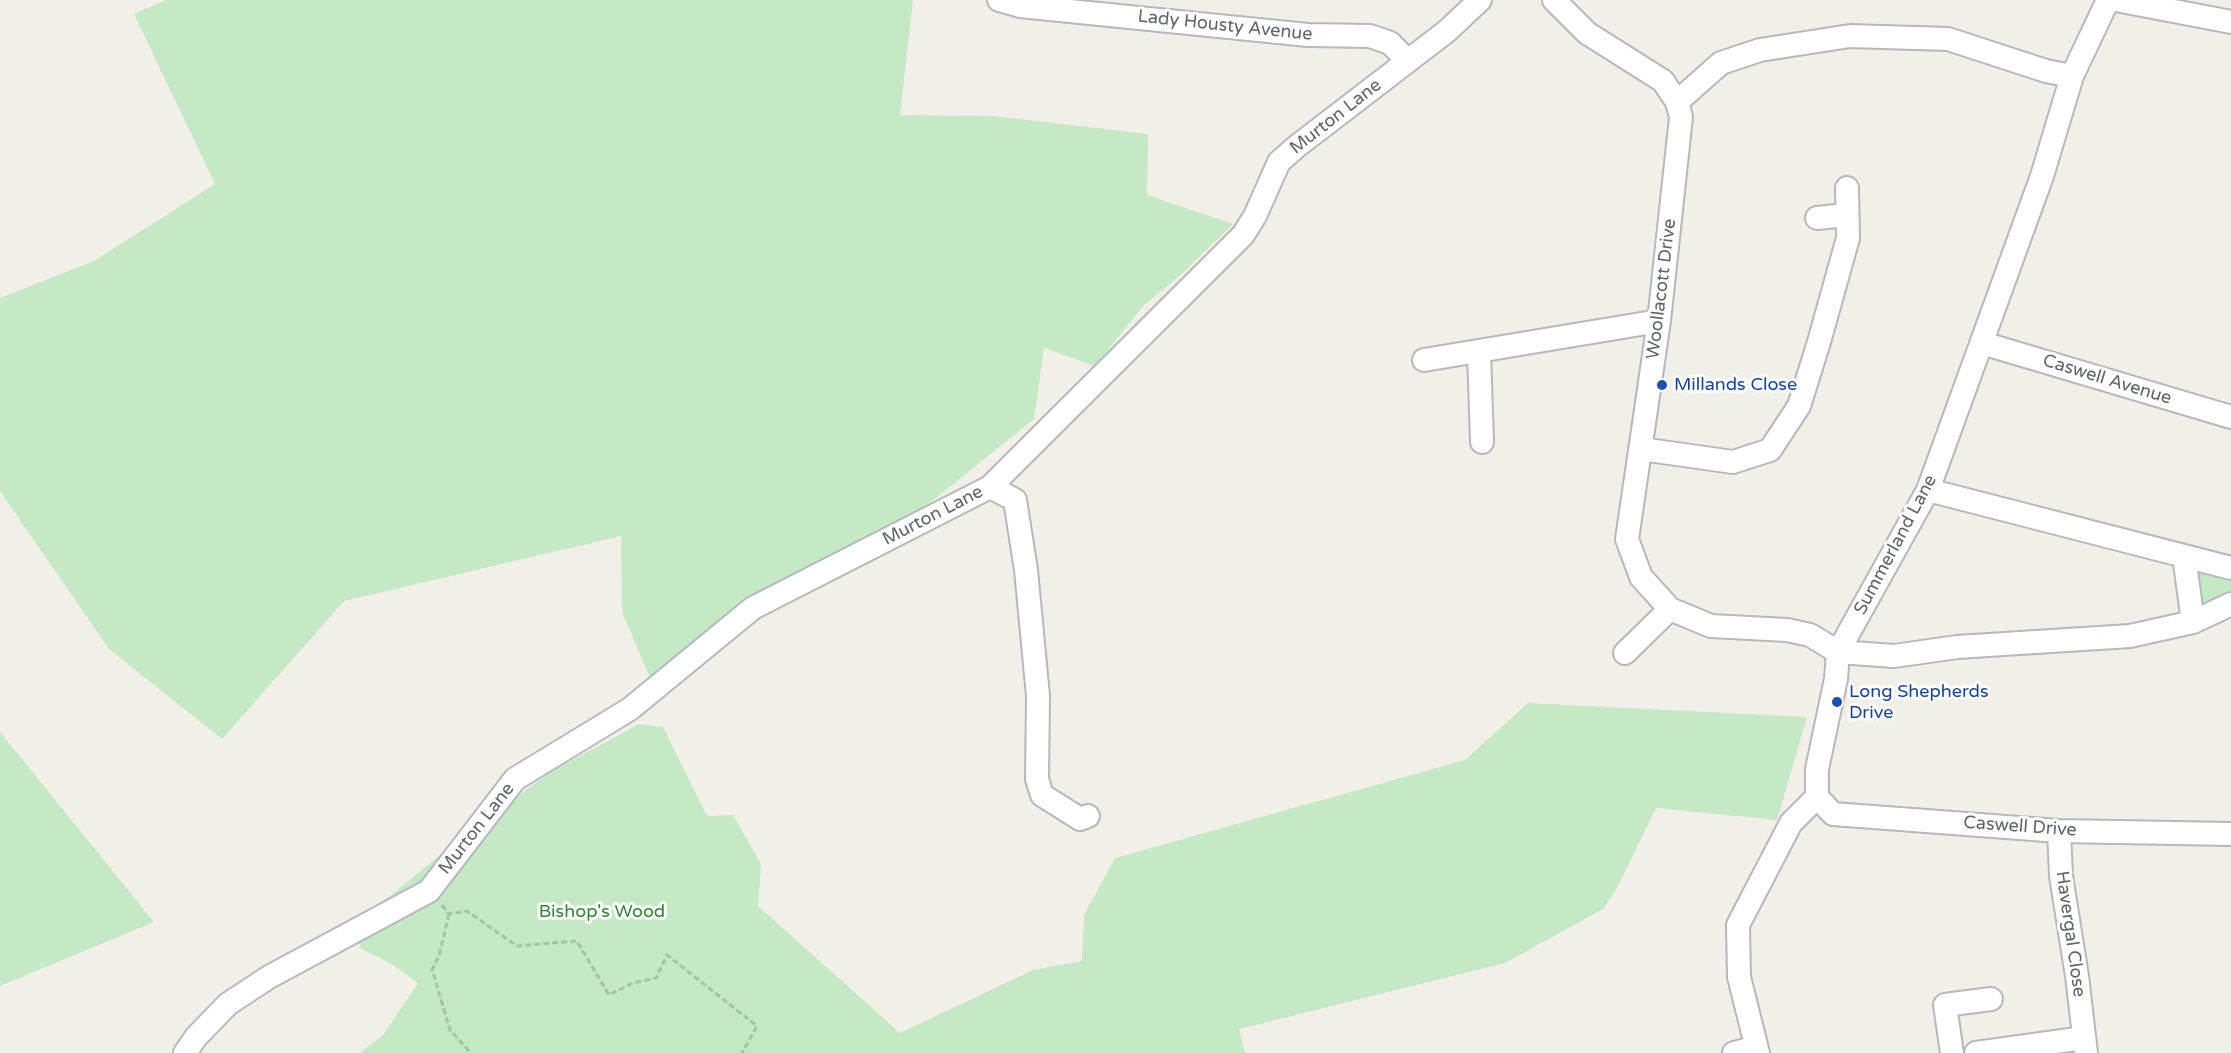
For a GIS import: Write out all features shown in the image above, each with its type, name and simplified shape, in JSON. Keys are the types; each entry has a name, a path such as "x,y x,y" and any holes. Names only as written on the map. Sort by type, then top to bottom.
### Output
{"street":[{"name":"Lady Housty Avenue","path":"999,0 1020,6 1308,35 1370,36 1390,43 1408,61"},
{"name":"Murton Lane","path":"185,1053 196,1037 228,1004 270,977 429,891 515,779 630,709 753,608 990,487 1243,235 1255,216 1279,162 1447,31 1480,0"},
{"path":"1554,0 1587,33 1663,81 1677,102 1721,63 1760,50 1850,36 1948,39 2046,71 2072,76"},
{"name":"Summerland Lane","path":"1817,797 1817,769 1836,680 1838,652 1928,490 2042,176 2072,76 2108,0"},
{"path":"2116,0 2231,22"},
{"name":"Woollacott Drive","path":"1677,102 1681,117 1659,321 1627,539 1641,577 1670,609 1711,626 1787,630 1810,635 1838,652"},
{"path":"1641,449 1733,462 1770,450 1799,406 1819,342 1848,238 1847,188"},
{"path":"1817,218 1846,215"},
{"path":"1424,360 1659,321"},
{"name":"Caswell Avenue","path":"1982,343 2231,417"},
{"path":"1479,352 1482,442"},
{"path":"990,487 1015,500 1026,570 1038,696 1037,779 1042,795 1080,819 1088,816"},
{"path":"1928,490 2231,568"},
{"path":"2184,556 2193,622"},
{"path":"1838,652 1894,656 1957,647 2130,636 2193,622 2231,604"},
{"path":"1625,653 1670,609"},
{"path":"1734,1053 1757,1050 1739,977 1738,926 1791,823 1817,797"},
{"name":"Caswell Drive","path":"1817,797 1833,814 2059,831 2231,834"},
{"name":"Havergal Close","path":"1976,1053 2085,1045 2061,876 2059,831"},
{"path":"1952,1053 1935,1007 1991,999"}],"path":[{"path":"429,891 449,914"},
{"path":"449,914 467,911 517,946 577,941 609,995 633,982 656,978 668,955 757,1026 742,1053"},
{"path":"449,914 439,956 432,969 450,1030 471,1053"}],"green space":[{"path":"166,0 913,0 900,115 993,116 1148,134 1147,195 1233,224 1184,272 1143,306 1095,366 1044,348 1034,419 932,501 651,680 622,612 621,536 344,601 222,739 109,649 0,491 0,298 94,261 215,184 134,14"},
{"path":"2195,570 2231,577 2231,597 2199,610"},
{"name":"Bishop's Wood","path":"1528,703 1807,717 1777,820 1656,808 1618,886 1603,909 1505,963 1239,1029 1245,1053 360,1053 383,1035 418,983 390,963 361,949 354,926 459,839 552,771 639,724 663,727 707,816 733,815 761,864 758,906 900,1033 1033,970 1082,961 1084,915 1115,858 1465,760"},
{"path":"0,732 154,922 0,986"}],"place":[{"name":"Millands Close","path":"1662,385"},
{"name":"Long Shepherds Drive","path":"1837,702"}]}
